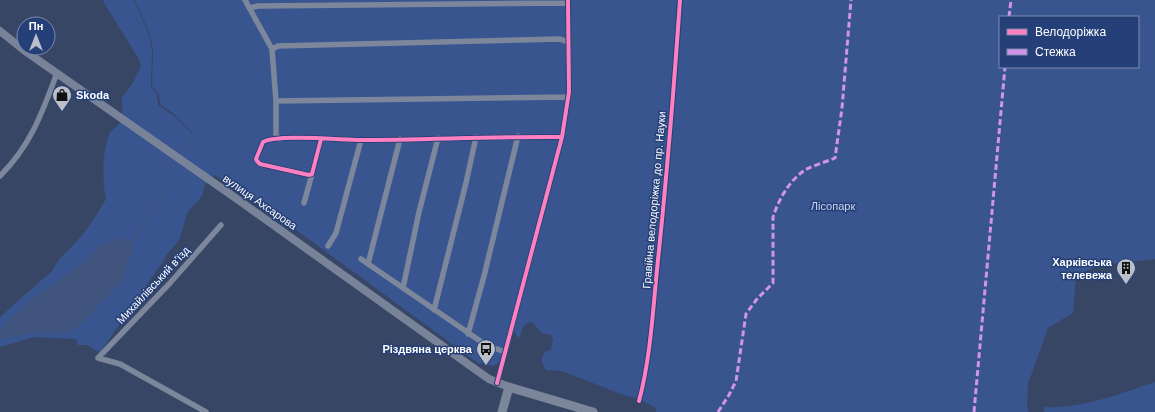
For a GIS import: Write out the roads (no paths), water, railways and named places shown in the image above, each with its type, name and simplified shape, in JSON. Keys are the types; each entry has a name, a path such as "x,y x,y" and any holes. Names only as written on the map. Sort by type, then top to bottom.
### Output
{"main road":[{"name":"вулиця Ахсарова","path":"0,31 26,51 237,199 489,379 509,387"},
{"path":"502,412 509,387 593,412"}],"street":[{"path":"245,0 272,49 276,101 276,134 278,138"},
{"path":"249,8 258,6 568,2 568,97 562,137 497,383"},
{"path":"272,49 278,46 560,39 568,42"},
{"path":"0,176 14,162 28,143 44,110 57,73"},
{"path":"276,101 568,97"},
{"path":"312,174 306,176 258,163 256,159 263,142 278,138 361,140 518,136 562,137"},
{"path":"468,334 484,276 518,136"},
{"path":"434,310 476,137"},
{"path":"403,288 419,212 438,138"},
{"path":"304,203 321,139"},
{"path":"368,264 400,139"},
{"path":"328,246 336,233 361,140"},
{"name":"Михайлівський в'їзд","path":"206,412 120,364 98,358 170,283 221,225"},
{"path":"361,259 468,334 486,345 505,352"}],"waterway":[{"path":"184,145 189,143 191,139"},
{"path":"175,152 180,146"},
{"path":"130,245 155,202 167,192 166,169 171,156"}],"place":[{"name":"Skoda","path":"62,112"},
{"name":"Харківська телевежа","path":"1126,285"},
{"name":"Різдвяна церква","path":"486,366"}],"park label":[{"name":"Лісопарк","path":"833,206"}]}
